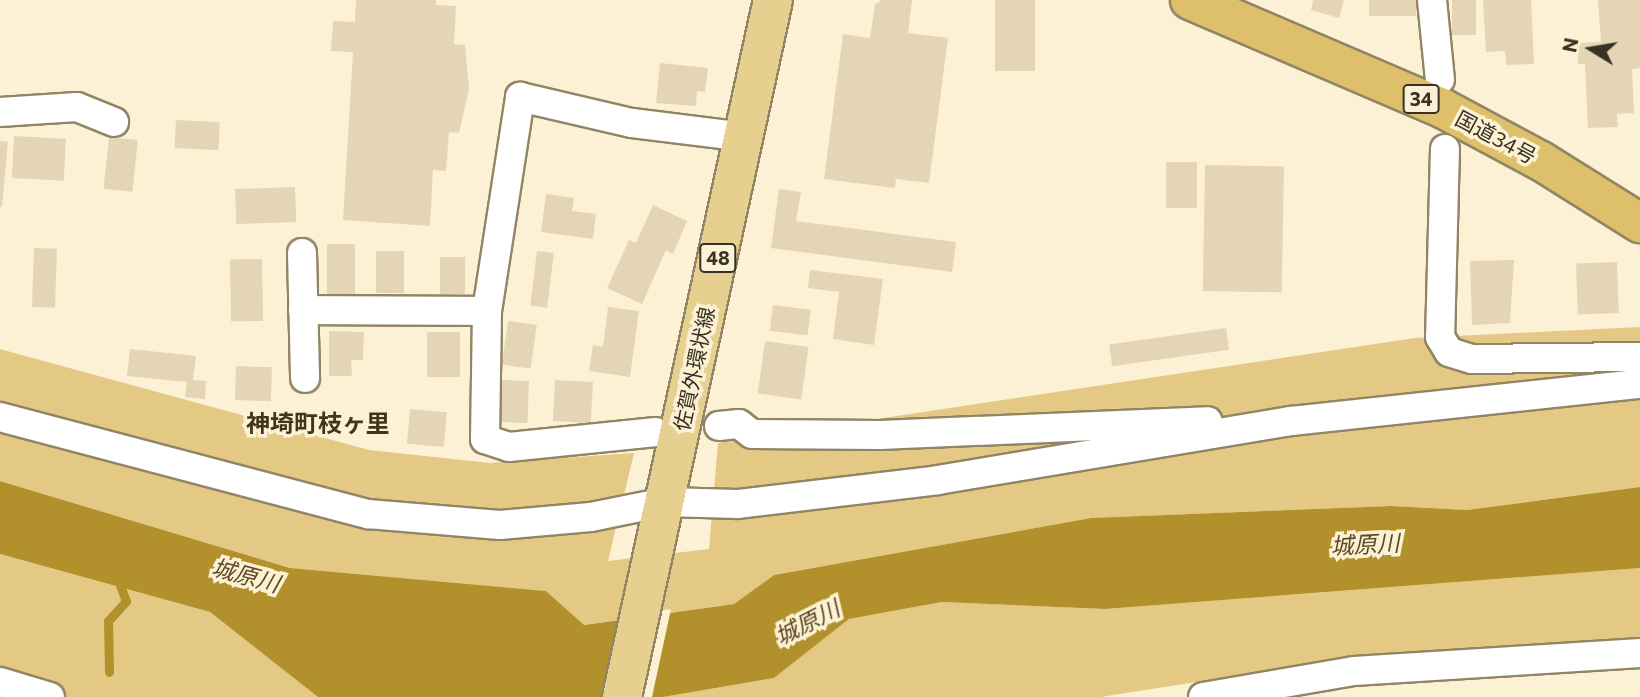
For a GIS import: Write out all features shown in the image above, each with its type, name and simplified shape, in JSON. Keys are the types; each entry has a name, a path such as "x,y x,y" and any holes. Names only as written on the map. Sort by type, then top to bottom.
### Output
{"highway":[{"name":"国道34号","path":"1190,0 1442,108 1541,161 1640,223"}],"main road":[{"name":"佐賀外環状線","path":"622,697 773,0"}],"street":[{"path":"1432,0 1440,80"},
{"path":"656,432 509,447 485,439 487,311 520,97 632,123 744,137"},
{"path":"0,112 77,107 114,122"},
{"path":"1444,149 1440,337 1449,352 1472,359 1640,357"},
{"path":"302,253 305,378"},
{"path":"303,310 487,311"},
{"path":"0,417 368,514 500,526 738,504 938,480 1292,422 1640,384"},
{"path":"719,426 739,424 752,433 880,435 1197,421 1292,422"},
{"path":"1203,697 1294,689 1354,671 1640,653"},
{"path":"0,682 50,697"}],"shaded area":[{"path":"1640,327 1640,487 1467,510 1391,506 1091,518 774,575 734,604 583,625 546,591 290,568 0,481 0,349 369,450 490,463 634,453 608,561 709,549 718,443 1415,338"},
{"path":"0,554 210,612 318,697 0,697"},
{"path":"1640,568 1640,637 1361,656 1101,697 663,697 774,678 849,619 942,602 1105,609"}],"water":[{"name":"城原川","path":"0,481 290,568 546,591 584,625 734,604 774,575 1091,518 1391,506 1467,510 1640,487 1640,568 1105,609 942,602 849,619 774,678 663,697 318,697 210,612 0,554"}],"pier":[{"path":"671,609 652,697 604,697 621,616"}],"building":[{"path":"356,0 436,0 436,5 456,6 454,44 465,45 469,89 459,133 449,132 446,171 433,170 430,226 343,220 353,52 331,51 333,21 355,22"},
{"path":"882,0 912,0 908,33 948,38 929,183 896,179 895,188 824,179 843,34 870,38 875,4"},
{"path":"995,0 1035,0 1035,71 995,71"},
{"path":"1313,0 1344,0 1339,18 1311,10"},
{"path":"1369,0 1416,0 1416,16 1369,16"},
{"path":"1452,0 1476,0 1476,35 1452,35"},
{"path":"1483,0 1531,0 1534,64 1506,65 1505,51 1486,52"},
{"path":"1598,0 1640,0 1640,68 1632,69 1634,113 1617,114 1618,127 1588,128 1585,64 1578,64 1577,43 1601,42"},
{"path":"660,63 708,68 705,92 697,91 696,106 656,103"},
{"path":"176,120 220,122 218,150 175,148"},
{"path":"14,136 66,139 64,181 12,178"},
{"path":"109,137 138,140 132,192 104,189"},
{"path":"0,141 8,142 2,207 0,207"},
{"path":"1166,162 1197,162 1197,208 1166,208"},
{"path":"1205,165 1284,166 1282,292 1203,291"},
{"path":"295,187 296,222 236,224 235,189"},
{"path":"779,189 801,192 796,221 956,242 952,272 771,248"},
{"path":"546,194 574,198 572,211 596,214 593,239 541,232"},
{"path":"653,205 687,221 673,254 666,250 642,304 607,288 629,240 636,243"},
{"path":"327,244 355,244 355,294 327,294"},
{"path":"34,248 57,249 55,308 32,307"},
{"path":"376,251 404,251 404,293 376,293"},
{"path":"537,251 554,253 547,308 530,306"},
{"path":"440,257 465,257 465,294 440,294"},
{"path":"262,259 263,321 231,322 230,260"},
{"path":"1514,260 1510,323 1472,325 1470,261"},
{"path":"1617,262 1619,313 1578,314 1576,263"},
{"path":"810,270 883,279 874,345 833,339 839,292 808,288"},
{"path":"773,305 811,310 808,335 770,331"},
{"path":"608,307 639,311 630,377 589,371 593,345 603,347"},
{"path":"508,321 537,325 531,369 502,365"},
{"path":"1226,328 1229,350 1112,366 1109,344"},
{"path":"329,331 364,332 363,360 351,360 352,376 329,376"},
{"path":"427,332 460,332 460,377 427,377"},
{"path":"765,341 809,347 801,400 758,393"},
{"path":"130,349 196,356 193,380 206,381 205,399 185,397 187,382 127,376"},
{"path":"236,366 272,367 271,401 235,400"},
{"path":"501,380 529,381 528,423 500,422"},
{"path":"555,380 593,382 591,423 553,421"},
{"path":"410,409 447,412 444,447 407,444"}],"waterway":[{"path":"109,672 108,621 126,601 117,577"}],"district":[{"name":"神埼町枝ヶ里","path":"318,423"}]}
